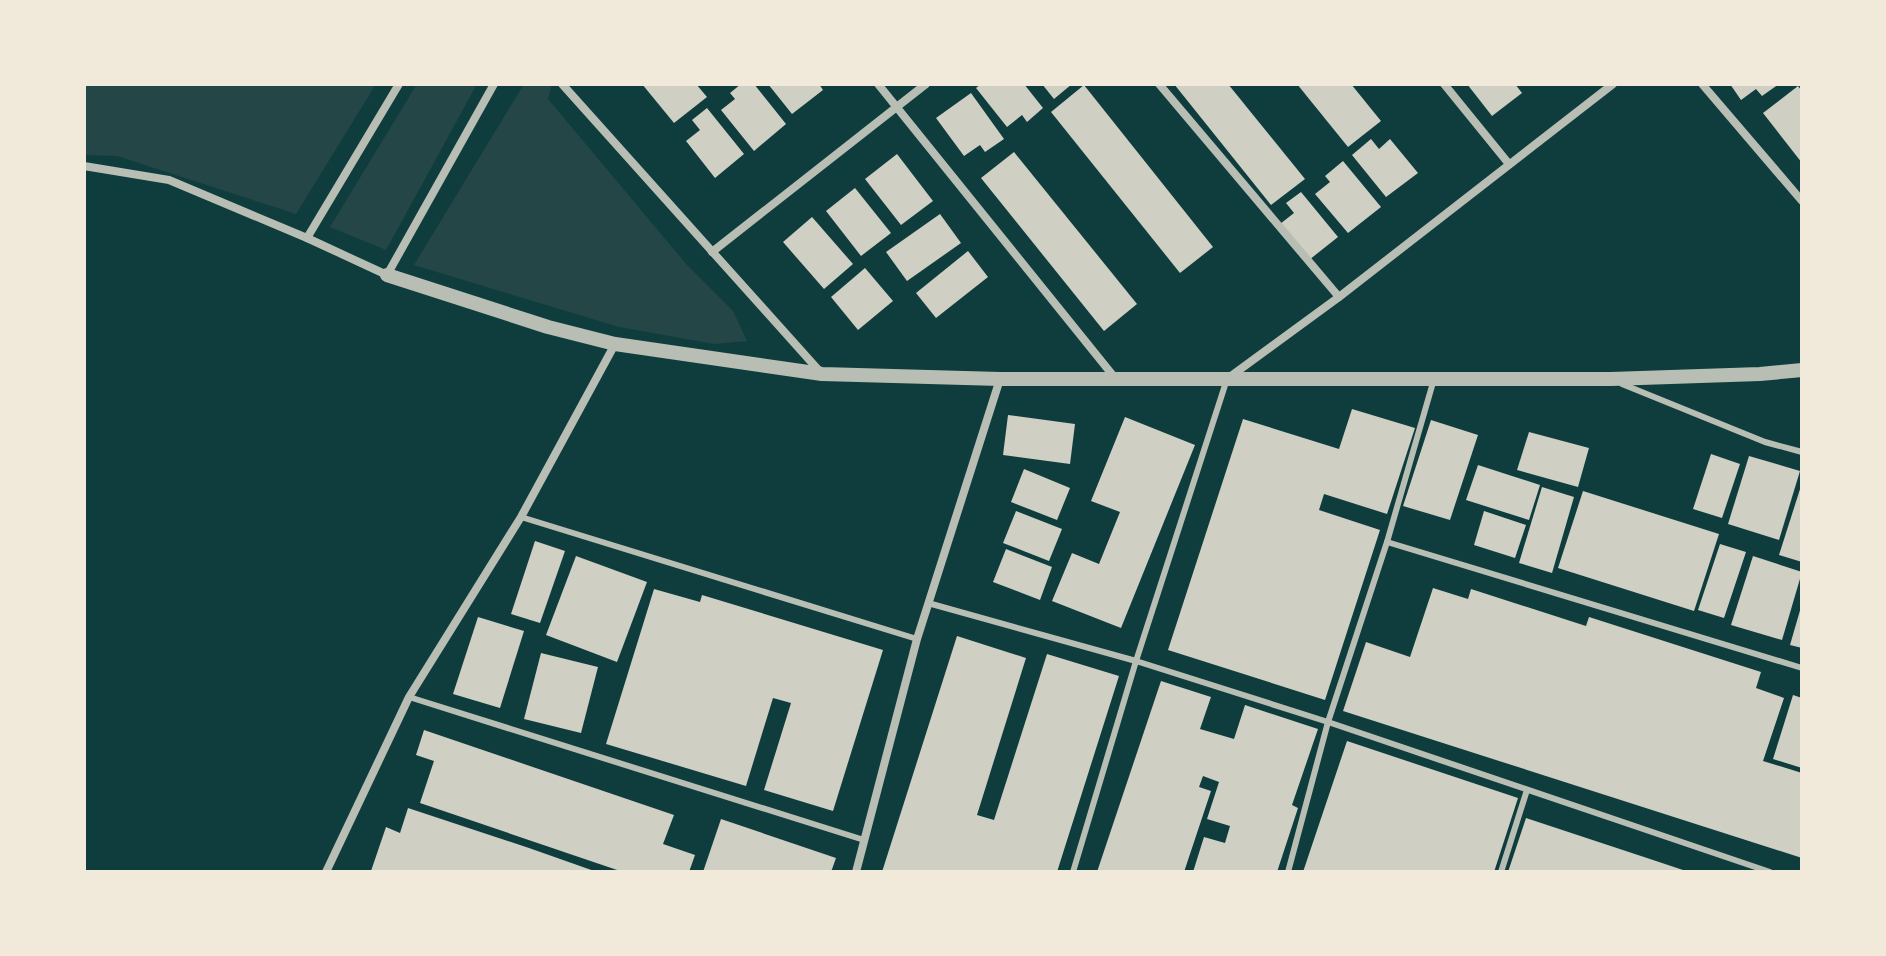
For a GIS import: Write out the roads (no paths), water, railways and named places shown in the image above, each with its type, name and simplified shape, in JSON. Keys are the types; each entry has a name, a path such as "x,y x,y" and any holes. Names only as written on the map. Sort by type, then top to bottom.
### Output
{"street":[{"path":"307,238 399,84"},
{"path":"387,275 494,84"},
{"path":"562,84 822,374"},
{"path":"878,84 1115,378"},
{"path":"712,252 926,84"},
{"path":"1159,84 1339,297"},
{"path":"1444,84 1509,164"},
{"path":"1227,379 1339,297 1613,84"},
{"path":"1702,84 1802,201"},
{"path":"84,166 169,180 387,275 548,327 615,344 822,374 1000,379 1611,379 1802,370"},
{"path":"326,872 409,697 521,517 615,344"},
{"path":"856,872 917,639 1000,379"}],"lane":[{"path":"1073,872 1136,661 1227,379"},
{"path":"1288,872 1328,722 1387,542 1434,379"},
{"path":"1611,379 1765,442 1802,452"},
{"path":"521,517 917,639"},
{"path":"1387,542 1802,668"},
{"path":"928,603 1136,661 1328,722 1770,872"},
{"path":"409,697 864,840"},
{"path":"1501,872 1527,790"}]}
